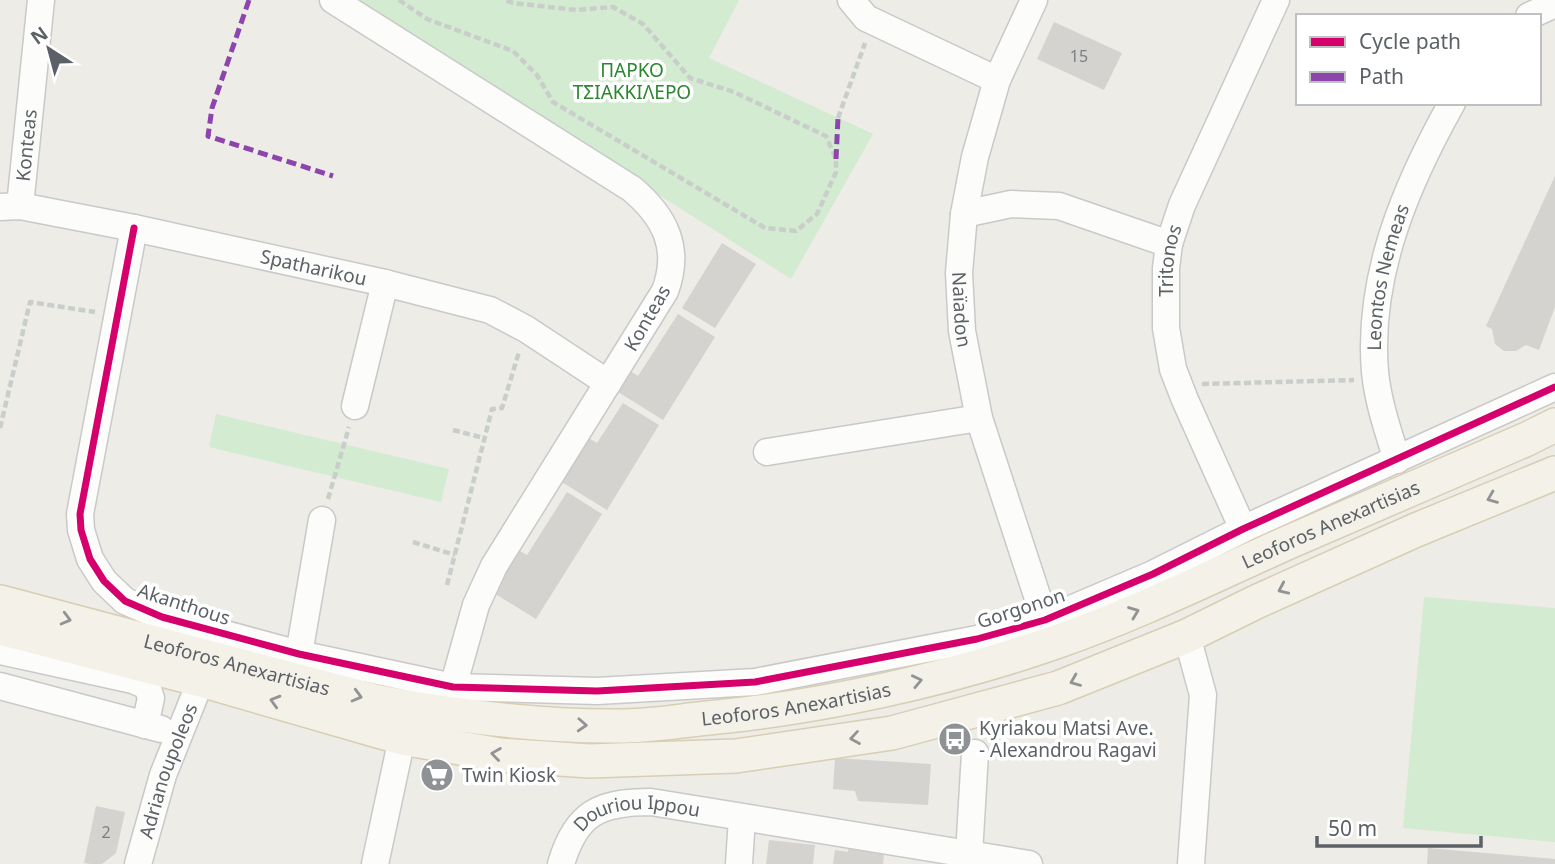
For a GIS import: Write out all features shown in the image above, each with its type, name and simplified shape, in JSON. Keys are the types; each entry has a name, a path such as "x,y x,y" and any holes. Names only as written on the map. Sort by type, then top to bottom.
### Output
{"main road":[{"name":"Leoforos Anexartisias","path":"0,602 378,702 441,713 504,721 614,727 746,714 803,706 956,673 1054,642 1153,605 1555,425"},
{"name":"Leoforos Anexartisias","path":"0,628 201,680 402,738 500,755 589,761 736,756 892,733 1058,688 1187,636 1256,601 1416,530 1555,473"}],"street":[{"name":"Konteas","path":"10,206 41,0"},
{"name":"Konteas","path":"333,0 632,189 656,212 669,242 672,258 671,276 665,291 484,585 468,629 453,687"},
{"path":"851,0 859,12 872,21 997,80"},
{"name":"Naïadon","path":"1034,0 997,80 975,158 964,214 959,273 962,331 979,418 1045,620"},
{"name":"Tritonos","path":"1243,529 1179,384 1168,350 1165,288 1169,244 1182,205 1276,0"},
{"path":"1534,14 1555,4"},
{"name":"Leontos Nemeas","path":"1397,460 1381,408 1376,380 1374,339 1377,304 1389,244 1427,150 1451,105"},
{"path":"964,214 1011,204 1059,206 1169,244"},
{"name":"Spatharikou","path":"10,206 134,228 386,283 490,310 608,383"},
{"name":"Akanthous","path":"134,228 80,514 81,530 90,559 114,591 125,601 148,612 299,654 453,687"},
{"path":"355,406 386,283"},
{"name":"Gorgonon","path":"453,687 597,691 755,682 976,639 1045,620 1153,574 1243,529 1555,387"},
{"path":"768,452 979,418"},
{"path":"299,654 322,520"},
{"path":"1187,636 1203,695 1191,864"},
{"path":"0,651 133,680 147,686 151,698 145,725"},
{"name":"Adrianoupoleos","path":"138,864 163,775 201,680"},
{"path":"0,687 178,733"},
{"path":"375,864 402,738"},
{"path":"969,854 975,753"},
{"name":"Douriou Ippou","path":"561,864 568,841 580,823 601,807 625,802 651,802 1029,864"},
{"path":"739,864 741,818"}],"path":[{"path":"399,0 426,19 513,51 537,75 554,102 765,228 796,231 817,214 836,172 836,159 826,136 734,92 690,78 643,24 613,7 576,10 505,0"},
{"path":"838,118 872,21"},
{"path":"0,428 30,302 117,315"},
{"path":"447,585 492,409 502,408 526,330"},
{"path":"1179,384 1376,380"},
{"path":"322,520 355,406"},
{"path":"453,430 484,438"},
{"path":"413,542 455,555"}],"green space":[{"name":"ΠΑΡΚΟ ΤΣΙΑΚΚΙΛΕΡΟ","path":"354,0 739,0 709,58 873,134 791,279"},
{"path":"216,414 449,469 441,502 209,447"},
{"path":"1424,597 1555,608 1555,842 1403,828"}],"building":[{"path":"1054,22 1122,53 1104,90 1037,59"},
{"path":"1555,176 1555,307 1539,350 1526,345 1516,351 1504,351 1495,344 1492,329 1486,326"},
{"path":"722,243 756,264 715,328 682,308"},
{"path":"678,314 715,337 663,420 610,387 623,366 638,376"},
{"path":"623,403 659,425 607,510 552,476 579,432 597,443"},
{"path":"567,492 602,514 536,619 487,589 513,547 527,555"},
{"path":"835,758 931,764 928,805 858,801 855,791 833,789"},
{"path":"96,806 125,812 116,853 102,864 84,863"},
{"path":"769,840 815,845 813,864 766,864"},
{"path":"849,841 872,844 871,853 884,854 883,864 833,864 835,850 848,852"},
{"path":"1428,848 1555,859 1555,864 1427,864"}],"marked path":[{"path":"249,0 212,108 208,136 333,176"},
{"path":"836,159 838,118"}],"cycle path":[{"path":"134,228 80,514 81,530 90,559 104,581 125,601 162,617 299,654 453,687 597,691 755,682 977,639 1045,620 1153,574 1243,529 1555,387"}],"place":[{"name":"Kyriakou Matsi Ave. - Alexandrou Ragavi","path":"955,739"},
{"name":"Twin Kiosk","path":"437,775"}]}
